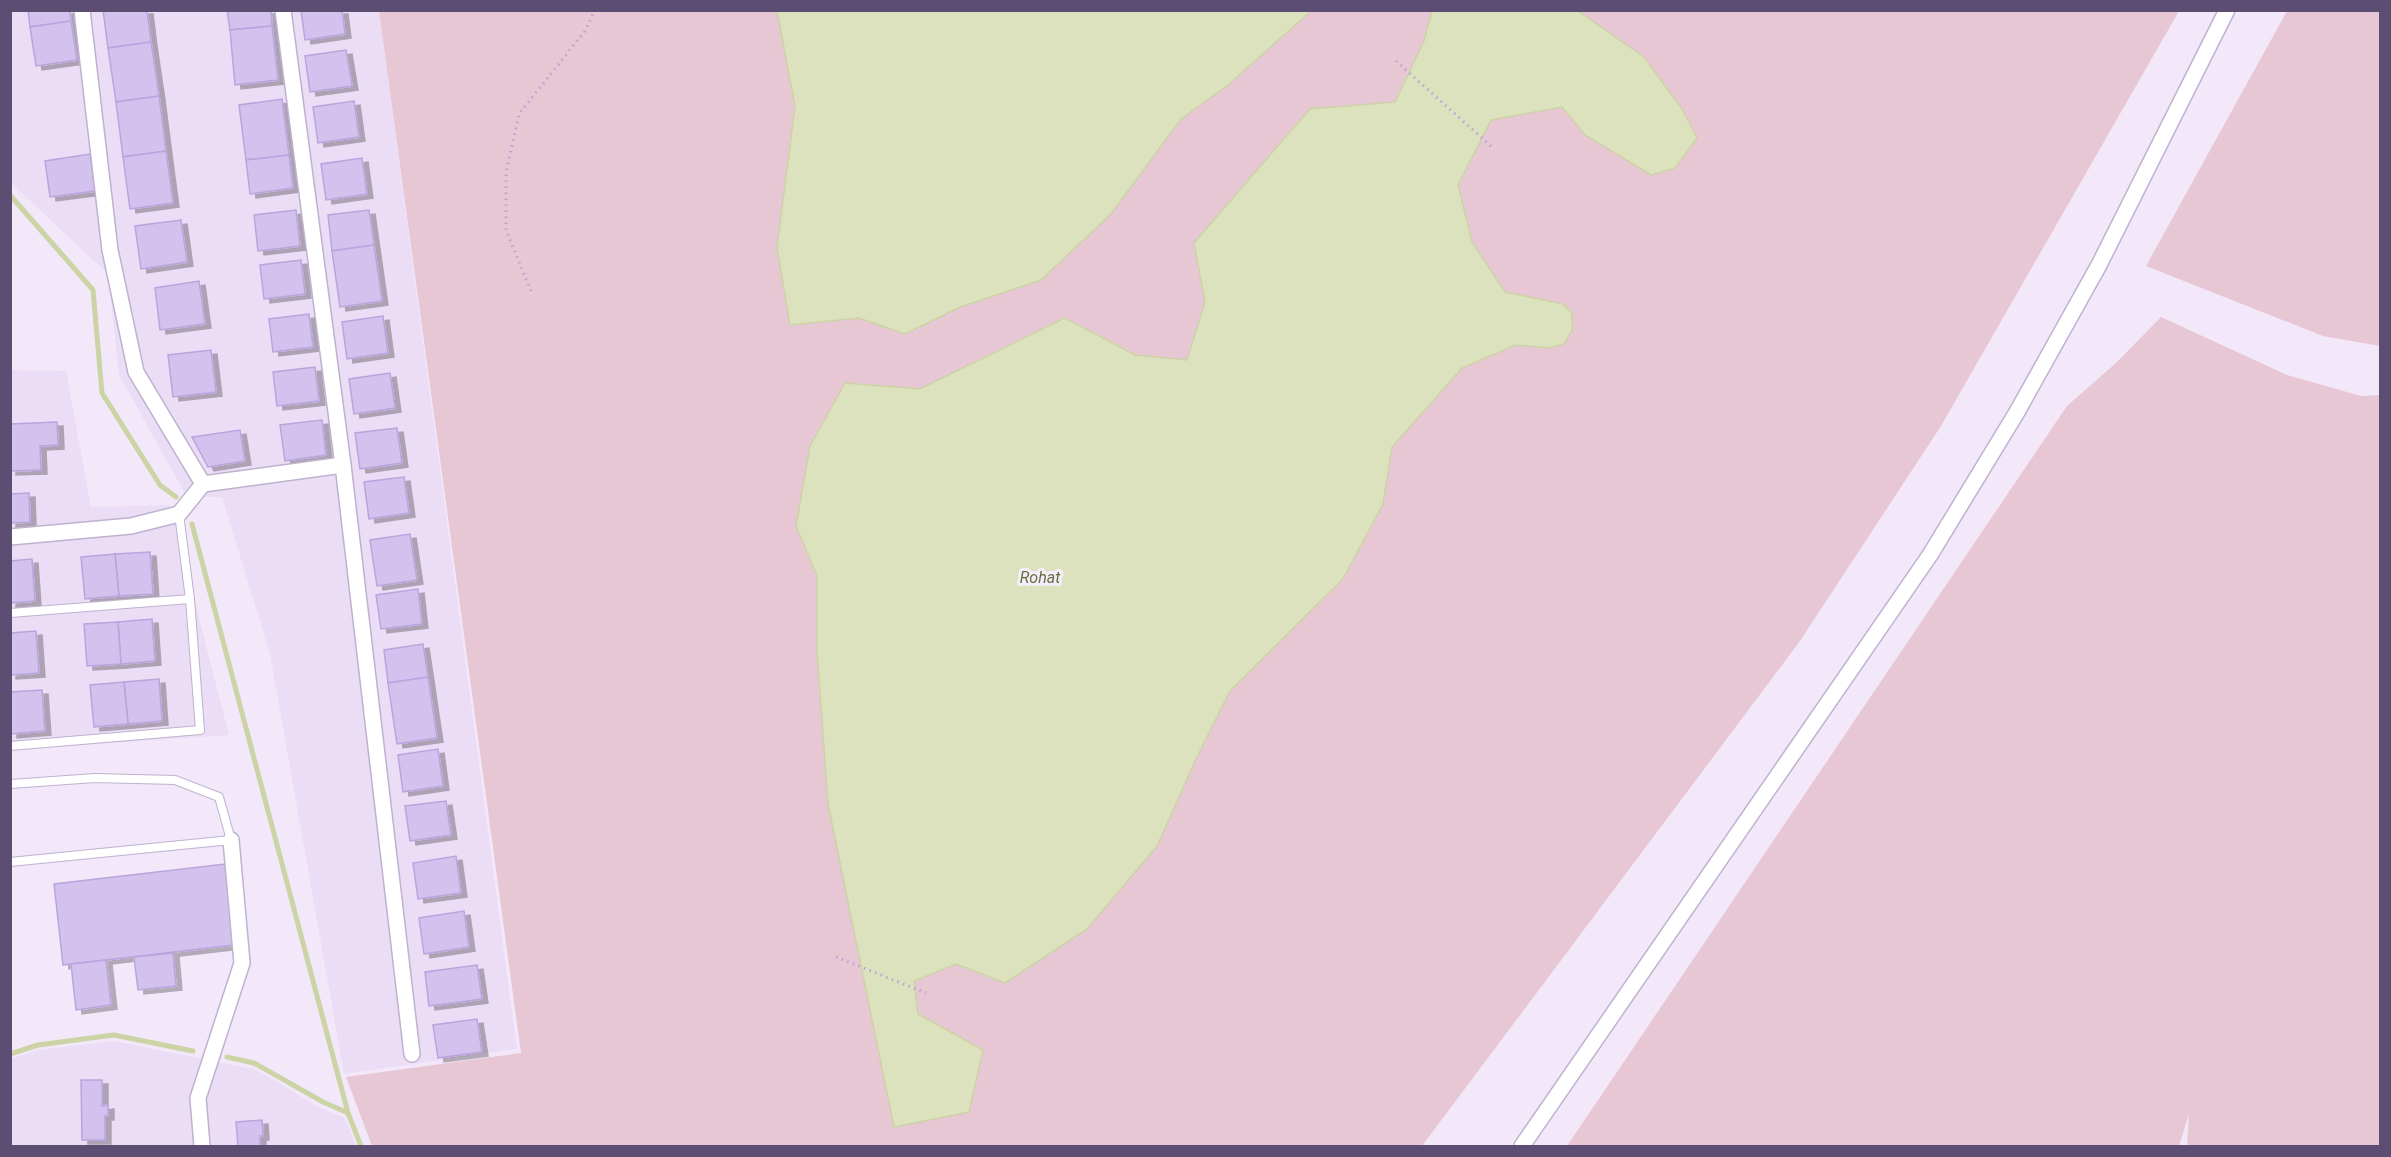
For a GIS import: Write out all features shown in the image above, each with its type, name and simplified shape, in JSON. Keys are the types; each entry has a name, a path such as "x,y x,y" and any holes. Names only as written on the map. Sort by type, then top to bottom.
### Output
{"street":[{"path":"82,10 110,250 136,372 203,484"},
{"path":"283,10 344,465 411,1054"},
{"path":"1522,1146 1930,555 2017,412 2099,265 2227,10"},
{"path":"10,537 130,526 179,514 203,484 344,465"},
{"path":"202,1146 198,1098 242,963 231,840"}],"lane":[{"path":"10,746 200,730 190,599 179,514"},
{"path":"10,613 190,599"},
{"path":"10,784 95,778 175,780 219,797 231,840 10,862"}],"path":[{"path":"531,291 506,231 506,173 519,114 585,31 595,10"},
{"path":"1396,61 1492,147"},
{"path":"836,957 926,993"}],"shaded area":[{"path":"10,11 379,11 517,1049 344,1074 270,654 222,497 187,497 119,375 108,274 13,185 10,172"},
{"path":"379,11 2179,11 1941,426 1800,641 1422,1146 372,1146 346,1077 521,1053"},
{"path":"2287,11 2380,11 2380,346 2323,336 2146,266"},
{"path":"2161,317 2287,375 2361,396 2380,395 2380,1146 2187,1146 2189,1114 2179,1146 1567,1146 2067,406 2117,362"},
{"path":"11,370 66,371 91,507 170,505 229,735 11,750"},
{"path":"114,1041 257,1070 317,1106 345,1118 356,1146 11,1146 10,1059 38,1050"}],"water":[{"path":"777,10 1311,11 1228,85 1181,119 1111,214 1041,280 960,307 905,334 859,318 790,325 777,248 795,106"},
{"name":"Rohat","path":"1432,11 1578,11 1644,57 1682,109 1697,138 1675,168 1651,175 1585,135 1562,107 1491,120 1458,185 1472,242 1505,292 1563,304 1572,313 1572,330 1564,344 1549,348 1515,345 1462,368 1392,447 1383,504 1343,579 1230,691 1157,846 1087,929 1005,983 956,964 914,981 918,1014 983,1050 969,1112 894,1127 828,804 817,650 817,576 796,526 810,446 845,383 920,389 1065,318 1135,355 1187,360 1205,302 1194,243 1310,109 1395,102 1424,41"}],"building":[{"path":"28,10 70,10 71,21 30,27"},
{"path":"103,10 147,10 151,42 108,48"},
{"path":"227,10 271,10 272,26 230,30"},
{"path":"301,10 342,10 345,34 305,40"},
{"path":"71,21 77,60 36,66 30,27"},
{"path":"272,26 278,80 235,85 230,30"},
{"path":"151,42 159,96 116,102 108,48"},
{"path":"346,50 352,86 310,92 305,56"},
{"path":"159,96 166,151 123,157 116,102"},
{"path":"282,99 289,155 246,160 239,105"},
{"path":"354,101 359,137 318,143 313,107"},
{"path":"166,151 173,203 130,209 123,157"},
{"path":"90,154 95,191 50,197 45,161"},
{"path":"289,155 293,188 250,194 246,160"},
{"path":"362,158 367,194 326,200 321,164"},
{"path":"296,210 300,246 258,251 254,215"},
{"path":"369,210 374,245 332,251 328,215"},
{"path":"181,220 187,262 141,269 135,226"},
{"path":"374,245 382,301 340,307 332,251"},
{"path":"301,260 305,294 264,299 260,265"},
{"path":"199,281 205,324 160,330 155,288"},
{"path":"309,314 313,347 273,352 269,319"},
{"path":"383,316 388,353 347,359 342,322"},
{"path":"211,350 216,392 173,397 168,355"},
{"path":"315,367 319,401 277,406 273,372"},
{"path":"390,373 395,408 354,414 349,379"},
{"path":"322,420 326,455 285,461 280,425"},
{"path":"57,422 58,445 40,446 41,470 10,471 10,424"},
{"path":"397,428 402,463 360,469 355,433"},
{"path":"240,430 245,461 208,467 192,437"},
{"path":"404,477 409,513 369,519 364,482"},
{"path":"29,493 30,522 10,523 10,494"},
{"path":"410,534 417,580 377,586 370,540"},
{"path":"150,552 153,594 119,596 115,554"},
{"path":"115,554 119,596 85,599 81,557"},
{"path":"32,559 35,601 10,603 10,561"},
{"path":"418,589 422,624 381,629 376,595"},
{"path":"152,619 155,661 121,664 118,622"},
{"path":"118,622 121,664 87,666 84,624"},
{"path":"36,631 39,673 10,675 10,633"},
{"path":"423,644 428,677 388,683 384,650"},
{"path":"428,677 437,738 397,744 388,683"},
{"path":"159,679 162,721 128,724 124,682"},
{"path":"124,682 128,724 94,727 90,685"},
{"path":"42,690 45,731 11,734 10,692"},
{"path":"438,749 443,786 403,792 398,755"},
{"path":"446,801 451,835 410,841 405,806"},
{"path":"456,856 461,893 418,899 413,863"},
{"path":"225,864 234,945 63,965 54,884"},
{"path":"464,911 469,947 424,954 419,918"},
{"path":"173,953 176,986 138,990 134,957"},
{"path":"106,960 111,1005 76,1010 71,964"},
{"path":"477,965 482,999 429,1006 425,972"},
{"path":"477,1019 482,1052 438,1058 433,1025"},
{"path":"81,1080 102,1080 102,1106 108,1105 108,1116 105,1116 105,1140 82,1140"},
{"path":"262,1120 263,1136 260,1136 260,1146 238,1146 236,1122"}],"waterway":[{"path":"10,195 93,290 102,393 160,485 176,497"},
{"path":"192,524 348,1113 361,1146"},
{"path":"10,1054 38,1045 114,1035 193,1051"},
{"path":"227,1057 254,1063 323,1102 348,1113"}]}
